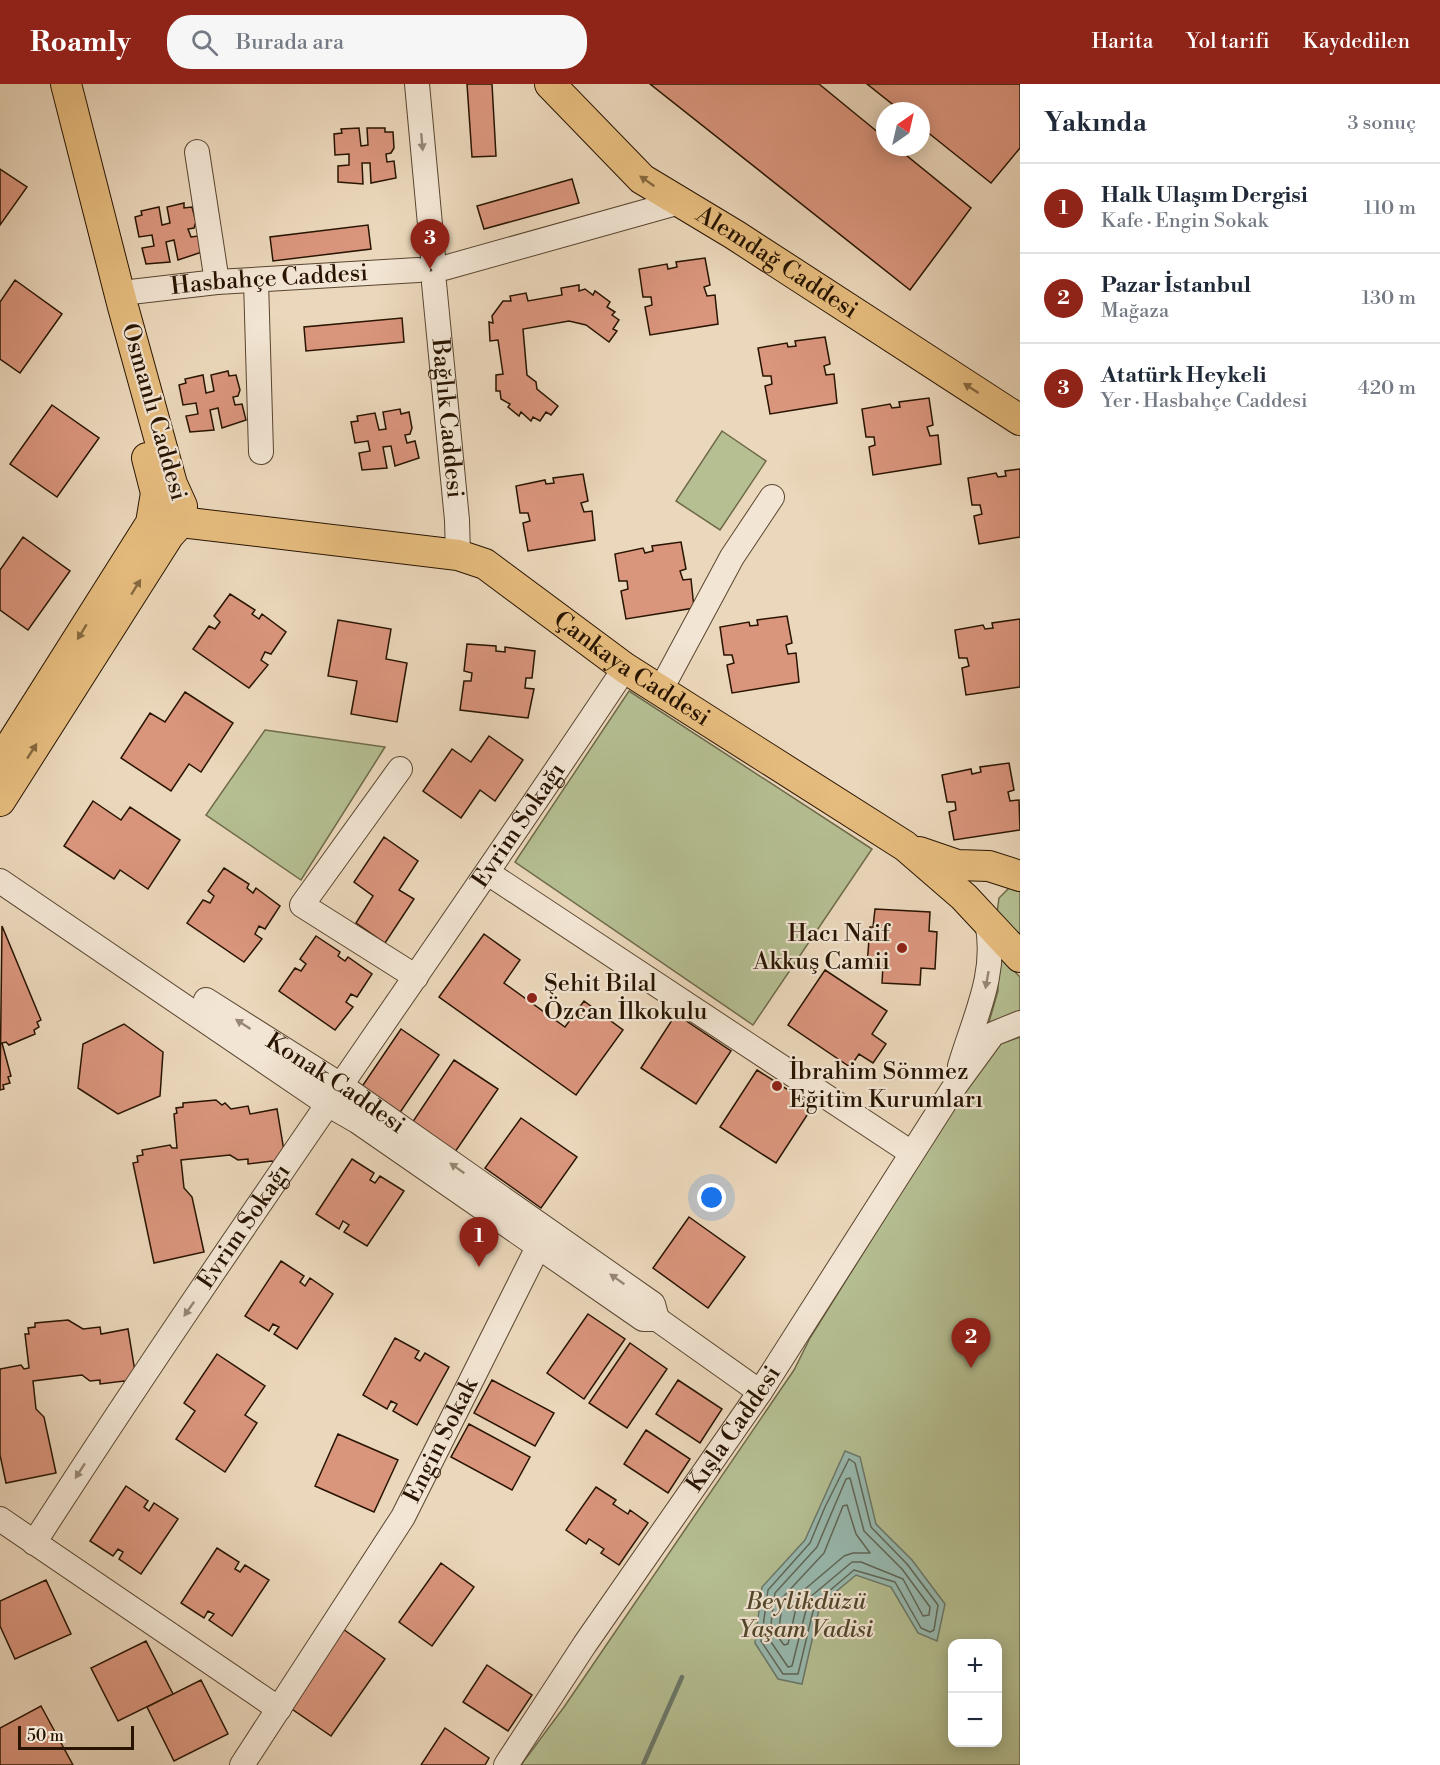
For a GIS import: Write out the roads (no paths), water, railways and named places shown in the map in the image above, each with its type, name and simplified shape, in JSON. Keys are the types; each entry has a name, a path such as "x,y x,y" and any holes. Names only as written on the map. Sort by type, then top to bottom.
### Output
{"main road":[{"name":"Osmanlı Caddesi","path":"46,84 154,483 169,515"},
{"name":"Osmanlı Caddesi","path":"0,801 169,535 172,484 66,84"},
{"name":"Alemdağ Caddesi","path":"550,84 642,179 1020,420"},
{"name":"Osmanlı Caddesi","path":"0,762 151,523 169,515"},
{"name":"Çankaya Caddesi","path":"169,515 458,555 486,564 625,668 905,846 964,897 1020,957"},
{"path":"905,846 939,860 989,867 1018,875"},
{"path":"987,922 991,900 1000,881 1018,875"}],"street":[{"name":"Bağlık Caddesi","path":"417,84 432,269 458,520 458,555"},
{"path":"197,152 218,282"},
{"name":"Hasbahçe Caddesi","path":"122,292 218,282 432,269 680,202"},
{"path":"256,281 261,453"},
{"path":"660,691 732,556 772,497"},
{"name":"Evrim Sokağı","path":"34,1543 129,1395 488,873 625,668"},
{"path":"400,769 302,905 416,976"},
{"name":"Konak Caddesi","path":"0,866 336,1095 653,1304 657,1318 760,1392"},
{"path":"488,873 910,1152"},
{"name":"Konak Caddesi","path":"0,881 336,1095 357,1121 643,1319 657,1318"},
{"path":"955,1086 986,988 991,955 987,922"},
{"path":"955,1086 993,1034 1020,1023"},
{"name":"Kışla Caddesi","path":"506,1765 592,1635 760,1392 910,1152 955,1086"},
{"name":"Engin Sokak","path":"242,1765 403,1517 538,1247"},
{"path":"0,1519 279,1709"}],"water":[{"path":"845,1451 860,1457 876,1524 912,1560 945,1604 937,1641 918,1633 891,1587 856,1575 820,1605 802,1684 778,1679 755,1643 762,1587 805,1540"}],"waterway":[{"path":"643,1765 682,1677"}],"place":[{"name":"Atatürk Heykeli","path":"430,269"},
{"name":"Hacı Naif Akkuş Camii","path":"902,948"},
{"name":"Şehit Bilal Özcan İlkokulu","path":"532,998"},
{"name":"İbrahim Sönmez Eğitim Kurumları","path":"777,1086"},
{"name":"Halk Ulaşım Dergisi","path":"479,1267"},
{"name":"Pazar İstanbul","path":"971,1368"}],"park label":[{"name":"Beylikdüzü Yaşam Vadisi","path":"806,1616"}]}
